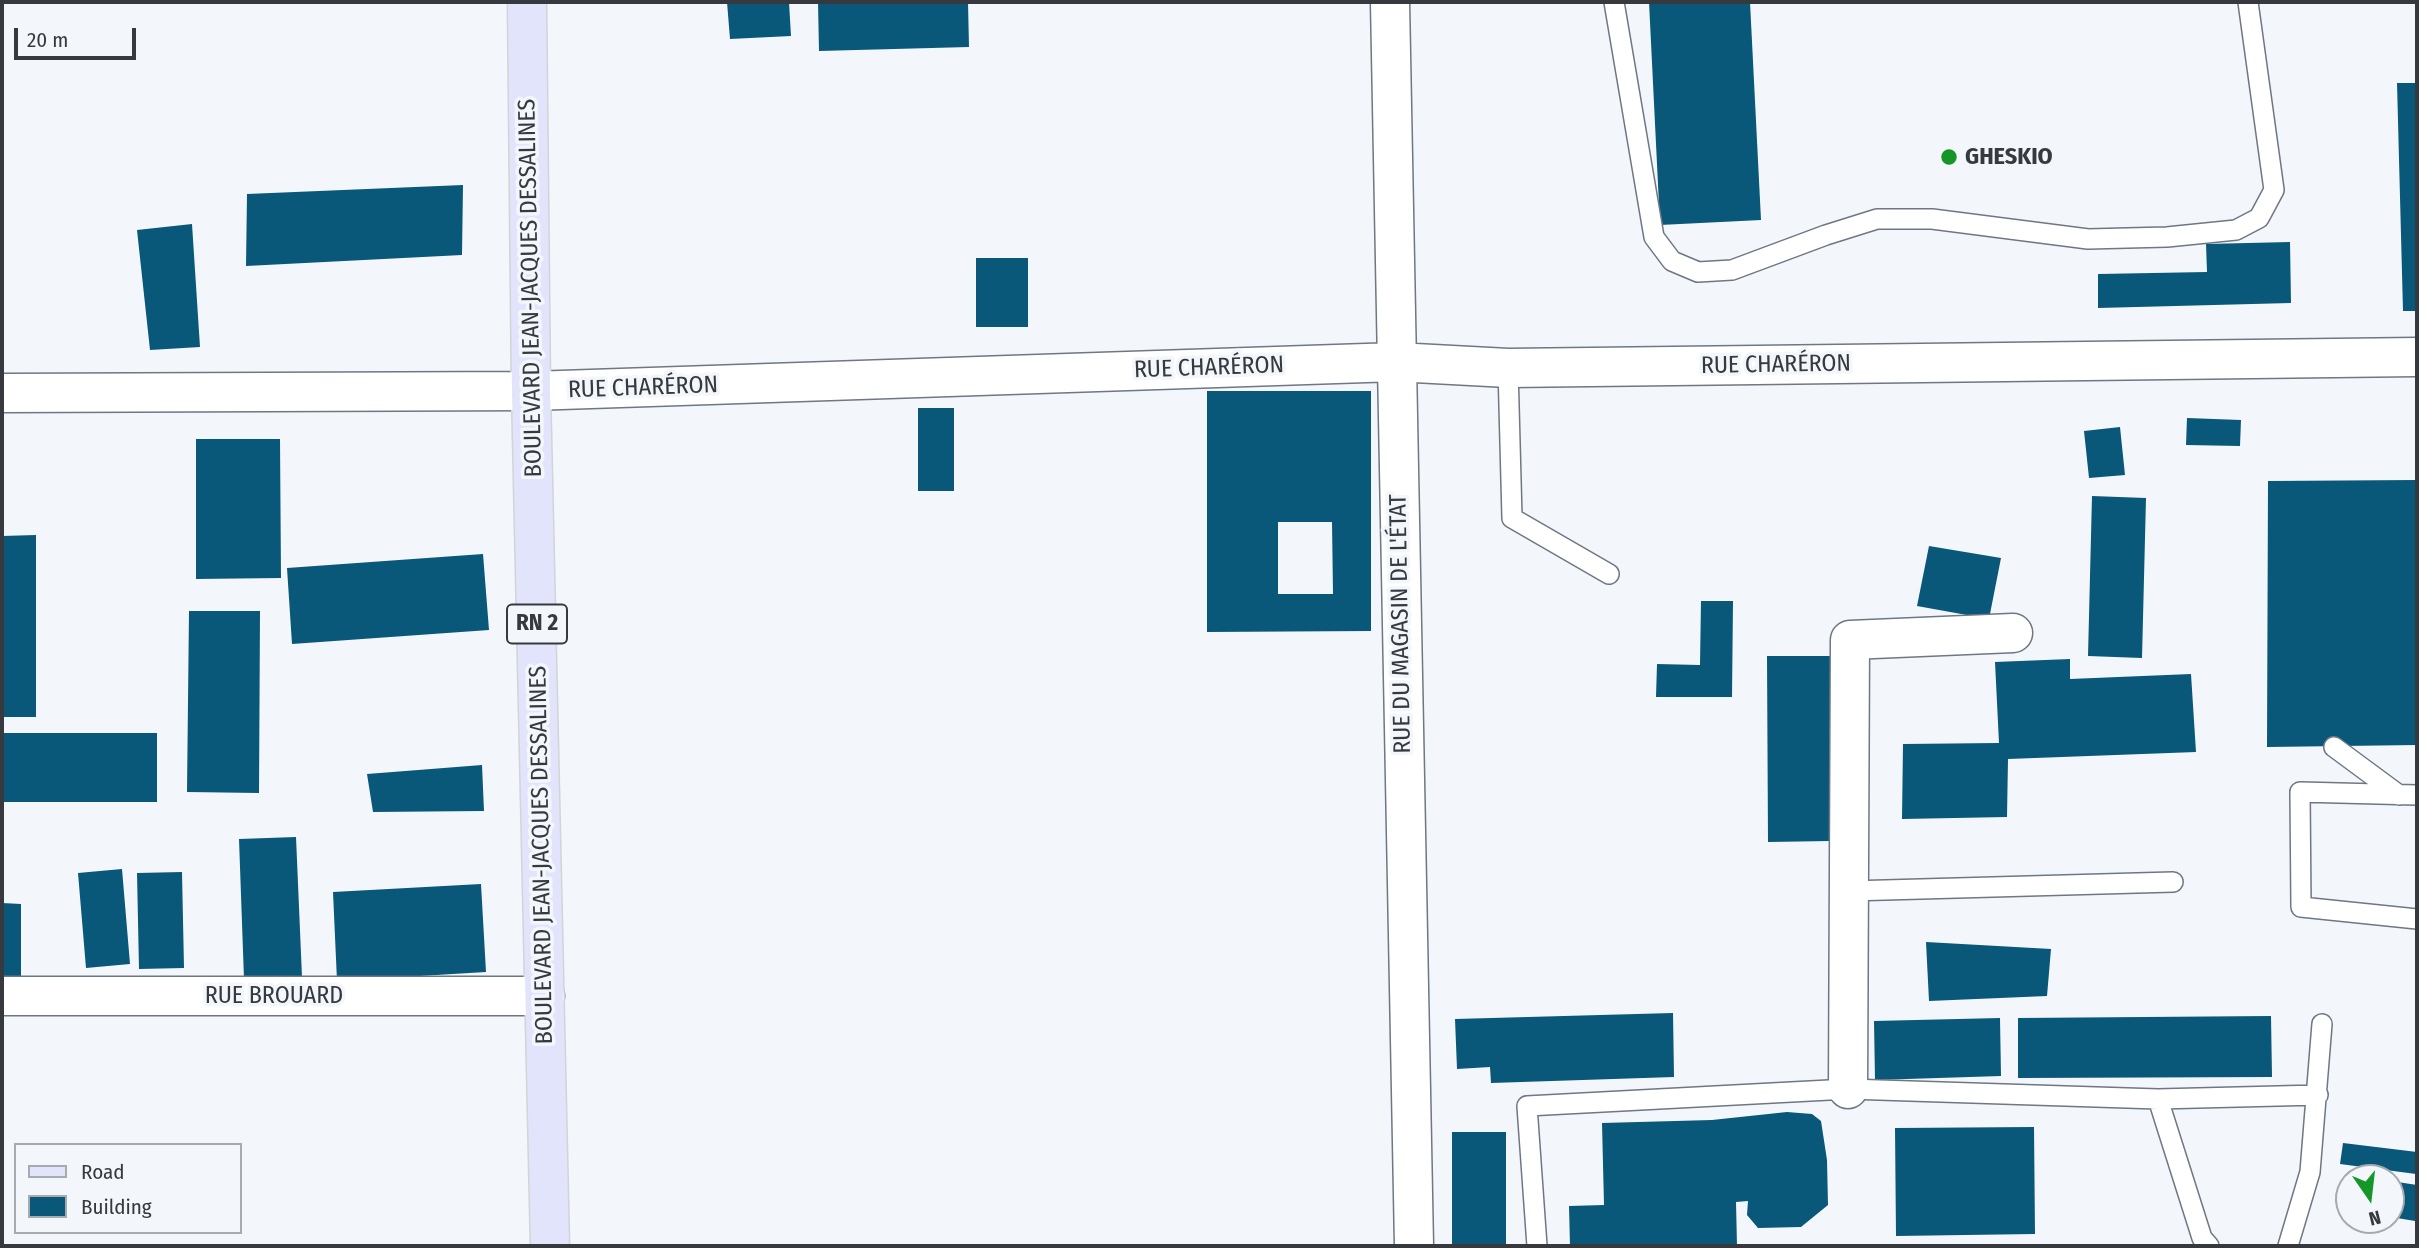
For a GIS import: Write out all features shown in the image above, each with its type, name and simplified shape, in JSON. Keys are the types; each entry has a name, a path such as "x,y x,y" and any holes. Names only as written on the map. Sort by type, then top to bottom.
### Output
{"main road":[{"name":"BOULEVARD JEAN-JACQUES DESSALINES","path":"527,2 531,391 550,1246"}],"street":[{"name":"RUE DU MAGASIN DE L'ÉTAT","path":"1390,2 1414,1246"},
{"name":"RUE CHARÉRON","path":"2,393 531,391 1395,362 1508,368 2417,357"},
{"path":"1848,1089 1850,640 2013,633"},
{"name":"RUE BROUARD","path":"2,996 545,996"}],"lane":[{"path":"1614,2 1654,237 1672,261 1698,272 1732,270 1877,219 1932,219 2088,239 2167,237 2236,230 2259,218 2274,190 2248,2"},
{"path":"1508,368 1513,518 1609,573"},
{"path":"2334,747 2408,795"},
{"path":"2408,795 2300,792 2301,906 2417,919"},
{"path":"1849,891 2173,882"},
{"path":"2288,1246 2310,1172 2322,1024"},
{"path":"1536,1246 1527,1106 1848,1089 2158,1099 2318,1095"},
{"path":"2158,1099 2202,1238 2209,1246"}],"building":[{"path":"727,2 789,2 791,36 730,39"},
{"path":"818,2 968,2 969,47 819,51"},
{"path":"1649,2 1750,2 1761,220 1660,225"},
{"path":"2397,83 2417,83 2417,311 2403,311"},
{"path":"463,185 462,255 246,266 247,194"},
{"path":"192,224 200,347 150,350 137,230"},
{"path":"2290,242 2291,303 2098,308 2098,274 2207,272 2206,244"},
{"path":"976,258 1028,258 1028,327 976,327"},
{"path":"1207,391 1371,391 1371,631 1207,632","holes":["1278,522 1332,522 1333,594 1278,594"]},
{"path":"918,408 954,408 954,491 918,491"},
{"path":"2187,418 2241,420 2240,446 2186,445"},
{"path":"2120,427 2125,475 2089,478 2084,431"},
{"path":"196,439 280,439 281,578 196,579"},
{"path":"2417,480 2417,745 2267,747 2268,481"},
{"path":"2092,496 2146,498 2142,658 2088,656"},
{"path":"36,535 36,717 2,717 2,536"},
{"path":"1929,546 2001,558 1989,619 1917,606"},
{"path":"483,554 489,630 292,644 287,568"},
{"path":"1701,601 1733,601 1732,697 1656,697 1657,664 1700,665"},
{"path":"189,611 260,611 259,793 187,792"},
{"path":"1767,656 1830,656 1830,841 1768,842"},
{"path":"2070,659 2070,679 2191,674 2196,752 2008,759 2007,817 1902,819 1903,744 1999,743 1995,662"},
{"path":"2,733 157,733 157,802 2,802"},
{"path":"482,765 484,811 373,812 367,774"},
{"path":"296,837 302,977 244,979 239,839"},
{"path":"122,869 130,964 86,968 78,873"},
{"path":"182,872 184,968 139,969 137,873"},
{"path":"481,884 486,972 337,981 333,892"},
{"path":"2,903 21,904 21,978 2,978"},
{"path":"1926,942 2051,949 2047,996 1929,1001"},
{"path":"1673,1013 1674,1077 1491,1083 1490,1067 1457,1069 1455,1019"},
{"path":"2271,1016 2272,1077 2018,1078 2018,1018"},
{"path":"2000,1018 2001,1076 1875,1080 1874,1021"},
{"path":"1787,1112 1812,1114 1821,1121 1827,1160 1828,1205 1801,1227 1758,1228 1747,1215 1748,1201 1736,1202 1737,1246 1570,1246 1569,1206 1604,1205 1602,1123 1712,1120"},
{"path":"2034,1127 2035,1234 1896,1236 1895,1128"},
{"path":"1452,1132 1506,1132 1506,1246 1452,1246"},
{"path":"2343,1143 2417,1152 2416,1174 2405,1173 2405,1164 2340,1164"},
{"path":"2405,1183 2417,1185 2415,1221 2405,1219"}],"place":[{"name":"GHESKIO","path":"1949,157"}]}
